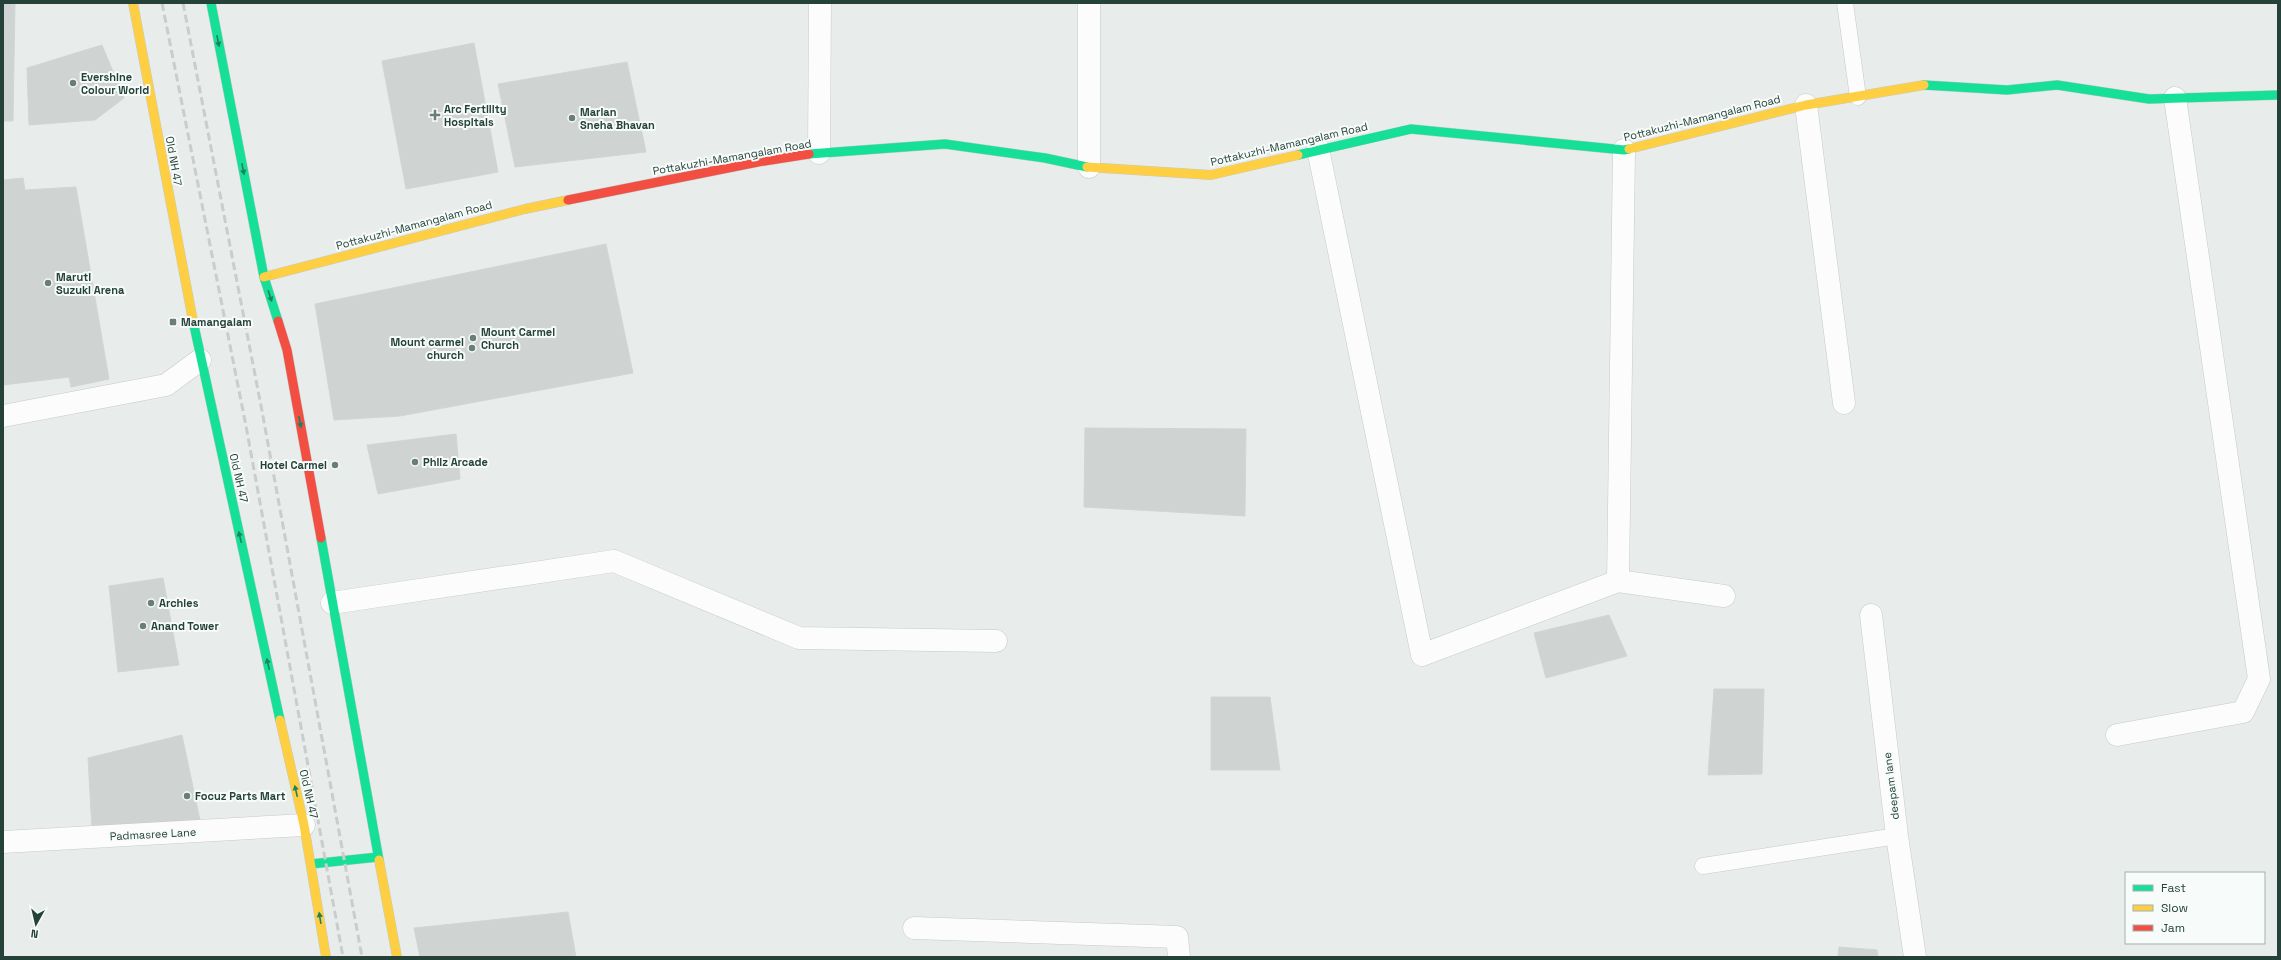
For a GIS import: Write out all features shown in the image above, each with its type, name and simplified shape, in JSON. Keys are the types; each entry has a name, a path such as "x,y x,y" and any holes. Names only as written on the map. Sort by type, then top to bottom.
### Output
{"street":[{"name":"Old NH 47","path":"133,3 200,360 304,826 312,864 326,957"},
{"path":"211,3 264,277 286,350 397,957"},
{"path":"819,153 820,3"},
{"path":"1089,3 1089,167"},
{"name":"Pottakuzhi-Mamangalam Road","path":"264,277 525,208 758,162 819,153 945,144 1045,158 1089,167 1211,175 1318,149 1411,129 1624,150 1806,105 1930,84 2007,90 2057,85 2149,99 2278,94"},
{"path":"2117,735 2243,712 2259,679 2175,98"},
{"path":"1806,105 1844,403"},
{"path":"1318,149 1422,656 1618,581 1724,596"},
{"path":"1618,581 1624,150"},
{"path":"3,416 166,385 200,360"},
{"path":"332,603 614,562 799,638 996,641"},
{"name":"deepam lane","path":"1871,615 1897,836 1915,957"},
{"name":"Padmasree Lane","path":"3,842 304,826"},
{"path":"312,864 378,857"},
{"path":"914,928 1177,937 1178,957"}],"lane":[{"path":"1846,3 1858,96"},
{"path":"1703,866 1897,836"}],"building":[{"path":"3,3 15,3 13,121 3,121"},
{"path":"474,43 498,172 406,189 382,61"},
{"name":"Evershine Colour World","path":"102,45 124,98 95,120 29,125 27,68"},
{"name":"Marian Sneha Bhavan","path":"627,62 646,152 515,167 498,84"},
{"name":"Maruti Suzuki Arena","path":"23,178 25,190 76,187 109,379 71,387 69,377 3,385 3,180"},
{"name":"Mount Carmel Church","path":"606,244 633,373 400,416 334,420 315,304"},
{"path":"1085,428 1246,429 1245,516 1084,507"},
{"name":"Philz Arcade","path":"456,434 460,479 378,494 367,445"},
{"name":"Anand Tower","path":"163,578 179,665 118,672 109,586"},
{"path":"1609,615 1627,656 1546,678 1534,633"},
{"path":"1714,689 1764,689 1762,774 1708,775"},
{"path":"1211,697 1270,697 1280,770 1211,770"},
{"path":"182,735 200,820 92,830 88,758"},
{"path":"568,912 576,957 420,957 414,928"},
{"path":"1839,947 1877,950 1878,957 1838,957"}],"railway":[{"path":"162,3 246,426 343,957"},
{"path":"183,3 262,411 362,957"}],"traffic: fast":[{"path":"211,3 264,277 278,321"},
{"path":"1924,85 2007,90 2057,85 2149,99 2278,95"},
{"path":"1298,155 1411,129 1624,150 1629,149"},
{"path":"809,154 945,144 1045,158 1087,167"},
{"path":"193,321 280,720"},
{"path":"321,538 379,860"},
{"path":"311,864 378,857"}],"traffic: slow":[{"path":"133,3 193,321"},
{"path":"1629,149 1806,105 1924,85"},
{"path":"1087,167 1211,175 1298,155"},
{"path":"264,277 525,209 568,200"},
{"path":"280,720 304,825 326,957"},
{"path":"379,860 397,957"}],"traffic: jam":[{"path":"568,200 758,162 809,154"},
{"path":"278,321 287,350 321,538"}],"place":[{"name":"Evershine Colour World","path":"73,83"},
{"name":"Arc Fertility Hospitals","path":"435,115"},
{"name":"Marian Sneha Bhavan","path":"572,118"},
{"name":"Maruti Suzuki Arena","path":"48,283"},
{"name":"Mamangalam","path":"173,322"},
{"name":"Mount Carmel Church","path":"473,338"},
{"name":"Mount carmel church","path":"472,348"},
{"name":"Philz Arcade","path":"415,462"},
{"name":"Hotel Carmel","path":"335,465"},
{"name":"Archies","path":"151,603"},
{"name":"Anand Tower","path":"143,626"},
{"name":"Focuz Parts Mart","path":"187,796"}]}
